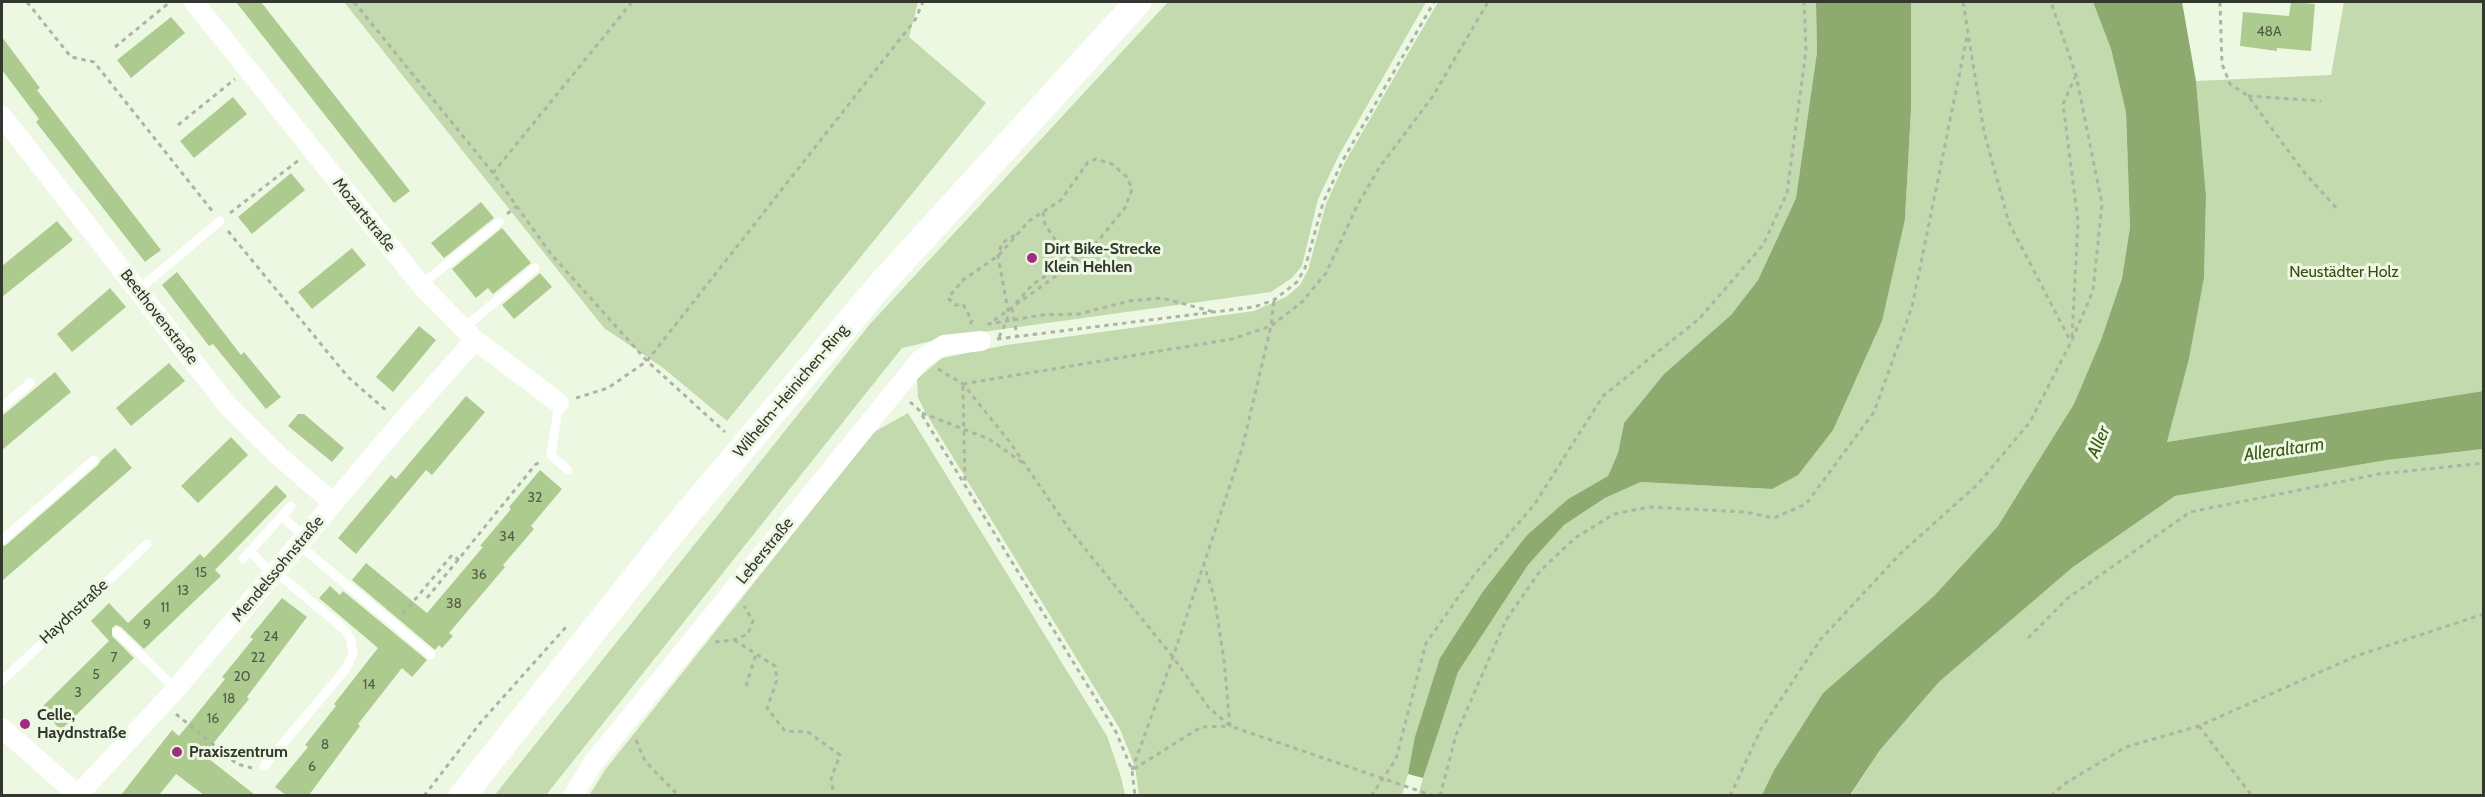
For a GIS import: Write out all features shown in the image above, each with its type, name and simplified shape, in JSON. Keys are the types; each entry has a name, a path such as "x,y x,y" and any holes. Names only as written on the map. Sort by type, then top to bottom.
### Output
{"main road":[{"name":"Wilhelm-Heinichen-Ring","path":"462,795 681,521 883,282 1138,2"}],"street":[{"name":"Mozartstraße","path":"194,2 421,285 469,334 559,404"},
{"name":"Beethovenstraße","path":"2,116 228,405 279,456 333,503"},
{"name":"Mendelssohnstraße","path":"78,795 169,696 275,574 469,334"},
{"name":"Leberstraße","path":"573,795 593,763 921,359 944,345 982,337"},
{"path":"2,728 78,795"}],"lane":[{"path":"138,291 220,221"},
{"path":"421,285 499,222"},
{"path":"469,334 535,268"},
{"path":"2,407 30,383"},
{"path":"559,404 550,455 568,470"},
{"path":"2,540 94,460"},
{"path":"264,766 345,670 353,654 351,640 345,630 275,574 246,555 291,506"},
{"path":"282,516 302,541 431,655"},
{"name":"Haydnstraße","path":"2,681 147,544"},
{"path":"117,632 169,696"}],"path":[{"path":"115,47 170,2"},
{"path":"354,2 493,173 551,254 647,362 725,432"},
{"path":"493,173 632,2"},
{"path":"559,404 608,388 647,362 915,20 923,2"},
{"path":"982,337 1017,336 1254,307 1274,300 1297,282 1305,268 1323,203 1343,160 1434,2"},
{"path":"963,384 1232,339 1271,326 1302,302 1326,273 1379,168 1432,96 1488,2"},
{"path":"1371,795 1396,759 1426,644 1474,575 1534,504 1603,396 1700,318 1763,244 1787,193 1806,50 1804,2"},
{"path":"1963,2 1984,132 2009,223 2071,342"},
{"path":"1731,795 1761,729 1821,639 1901,554 1978,484 2030,422 2071,342 2093,291 2102,204 2076,75 2051,2"},
{"path":"2220,2 2222,64 2230,84 2248,96 2303,171 2339,211"},
{"path":"1440,795 1456,735 1506,620 1540,571 1575,538 1614,514 1648,507 1745,512 1774,518 1806,504 1874,412 1912,307 1968,32"},
{"path":"178,125 248,69"},
{"path":"2071,342 2078,221 2063,104 2076,75"},
{"path":"2248,96 2321,101"},
{"path":"220,221 312,150"},
{"path":"1017,336 1013,320 1010,310 999,256 1002,243 1018,233 1029,221 1061,200 1088,162 1096,159 1112,164 1127,177 1132,189 1125,208 1088,253 1010,310 989,324 1013,320 1041,315 1079,314 1129,301 1162,298 1214,312"},
{"path":"1043,212 1045,224 1056,241 1074,258"},
{"path":"982,337 1007,321 1010,310 1033,284 1074,258 1088,253"},
{"path":"982,337 963,304 955,305 948,298 963,280 999,256"},
{"path":"1132,770 1173,657 1242,449 1271,326 1274,300"},
{"path":"921,359 963,384 1025,465 1069,530 1173,657 1209,708 1230,726 1382,780 1434,795"},
{"path":"963,384 965,485"},
{"path":"895,389 921,413 1116,732 1132,770 1135,795"},
{"path":"921,413 989,439 1025,465"},
{"path":"428,598 535,465 550,455"},
{"path":"2028,638 2068,598 2190,512 2379,474 2484,463"},
{"path":"394,624 452,555 459,560"},
{"path":"1204,564 1214,597 1224,660 1230,726"},
{"path":"697,634 715,642 734,640 748,634 753,621 747,608 729,595"},
{"path":"2051,795 2064,784 2126,747 2199,726 2356,656 2484,614"},
{"path":"734,640 775,666 777,680 766,708 785,731 808,732 840,755 831,779 834,795"},
{"path":"746,686 756,654"},
{"path":"169,696 237,764 251,768 264,766"},
{"path":"627,721 645,760 675,792 681,795"},
{"path":"1132,770 1201,727 1230,726"},
{"path":"2199,726 2252,795"}],"green space":[{"path":"344,2 918,2 909,37 986,103 727,421 662,367 604,328"},
{"path":"1168,2 1426,2 1339,155 1318,199 1302,266 1292,278 1271,292 953,336 902,348 546,795 494,796 870,324"},
{"path":"1438,2 1816,2 1817,52 1796,198 1758,280 1731,315 1664,374 1624,423 1618,453 1608,476 1568,499 1527,535 1484,590 1408,774 1402,795 1139,795 1135,767 1120,729 925,412 918,397 917,379 942,358 1007,345 1254,311 1286,297 1300,285 1308,270 1326,204 1345,162"},
{"path":"1911,2 2093,2 2111,49 2126,112 2130,227 2122,277 2101,340 2074,404 2039,463 1998,526 1934,596 1823,693 1774,770 1762,795 1418,796 1432,744 1458,672 1528,565 1564,525 1605,498 1641,482 1772,489 1905,219 1911,109"},
{"name":"Neustädter Holz","path":"2344,2 2483,2 2483,391 2167,442 2189,359 2204,278 2206,196 2196,81 2331,75"},
{"path":"908,413 1107,736 1125,795 589,796 605,770 874,432"},
{"path":"2483,449 2483,795 1850,796 1880,750 1939,682 2073,567 2175,496 2387,460"}],"water":[{"path":"1816,2 1911,2 1911,109 1905,219 1882,321 1833,430 1798,475 1772,489 1641,482 1605,498 1564,525 1528,565 1458,672 1423,778 1408,774 1415,737 1440,658 1484,590 1527,535 1568,499 1608,476 1618,453 1624,423 1664,374 1731,315 1758,280 1796,198 1817,52"},
{"path":"2093,2 2182,2 2196,81 2206,196 2204,278 2189,359 2167,442 2483,391 2483,449 2387,460 2175,496 2073,567 1939,682 1880,750 1850,795 1762,795 1774,770 1823,693 1934,596 1998,526 2074,404 2101,340 2122,278 2130,227 2126,112 2111,49"}],"building":[{"path":"236,2 261,2 410,191 394,203"},
{"path":"2291,2 2315,4 2311,51 2277,48 2277,51 2240,46 2243,12 2289,16"},
{"path":"171,17 185,33 131,78 117,60"},
{"path":"2,37 40,88 37,90 161,250 145,262 36,122 39,119 2,70"},
{"path":"233,97 247,114 194,158 180,141"},
{"path":"291,173 305,190 252,234 238,217"},
{"path":"481,202 494,218 444,258 431,243"},
{"path":"57,221 73,240 2,297 2,266"},
{"path":"502,228 531,263 493,294 488,288 476,298 452,269"},
{"path":"352,248 366,265 312,309 298,292"},
{"path":"177,272 241,355 244,352 281,397 266,409 213,344 209,346 162,285"},
{"path":"540,273 552,287 514,319 502,305"},
{"path":"110,288 126,307 72,352 57,334"},
{"path":"419,326 436,340 393,392 376,377"},
{"path":"169,363 185,381 131,426 116,408"},
{"path":"55,372 71,392 2,450 2,416"},
{"path":"466,396 485,412 432,475 426,470 356,554 338,538 391,475 396,479"},
{"path":"298,414 304,414 344,448 332,462 288,426"},
{"path":"231,437 248,455 198,503 181,486"},
{"path":"115,448 132,468 2,581 2,547"},
{"path":"540,470 562,489 531,526 534,529 503,565 505,567 449,633 453,636 442,648 439,645 435,650 352,580 366,563 427,613 483,547 480,546"},
{"path":"276,485 287,496 215,570 221,576 144,649 121,627 116,625 112,628 112,636 134,658 61,730 40,709 109,641 91,621 109,603 128,623 200,554 204,558"},
{"path":"330,586 340,595 343,591 427,660 412,677 402,668 358,724 360,726 309,795 286,795 275,787 308,747 305,745 378,648 319,598"},
{"path":"282,598 307,617 247,697 249,699 204,755 255,795 204,795 176,774 159,795 121,795 172,730 179,736 225,679 222,677 253,639 250,637"}],"place":[{"name":"Dirt Bike-Strecke Klein Hehlen","path":"1032,258"},
{"name":"Celle, Haydnstraße","path":"25,724"},
{"name":"Praxiszentrum","path":"177,752"}],"water label":[{"name":"Aller","path":"2099,442"},
{"name":"Alleraltarm","path":"2284,450"}]}
